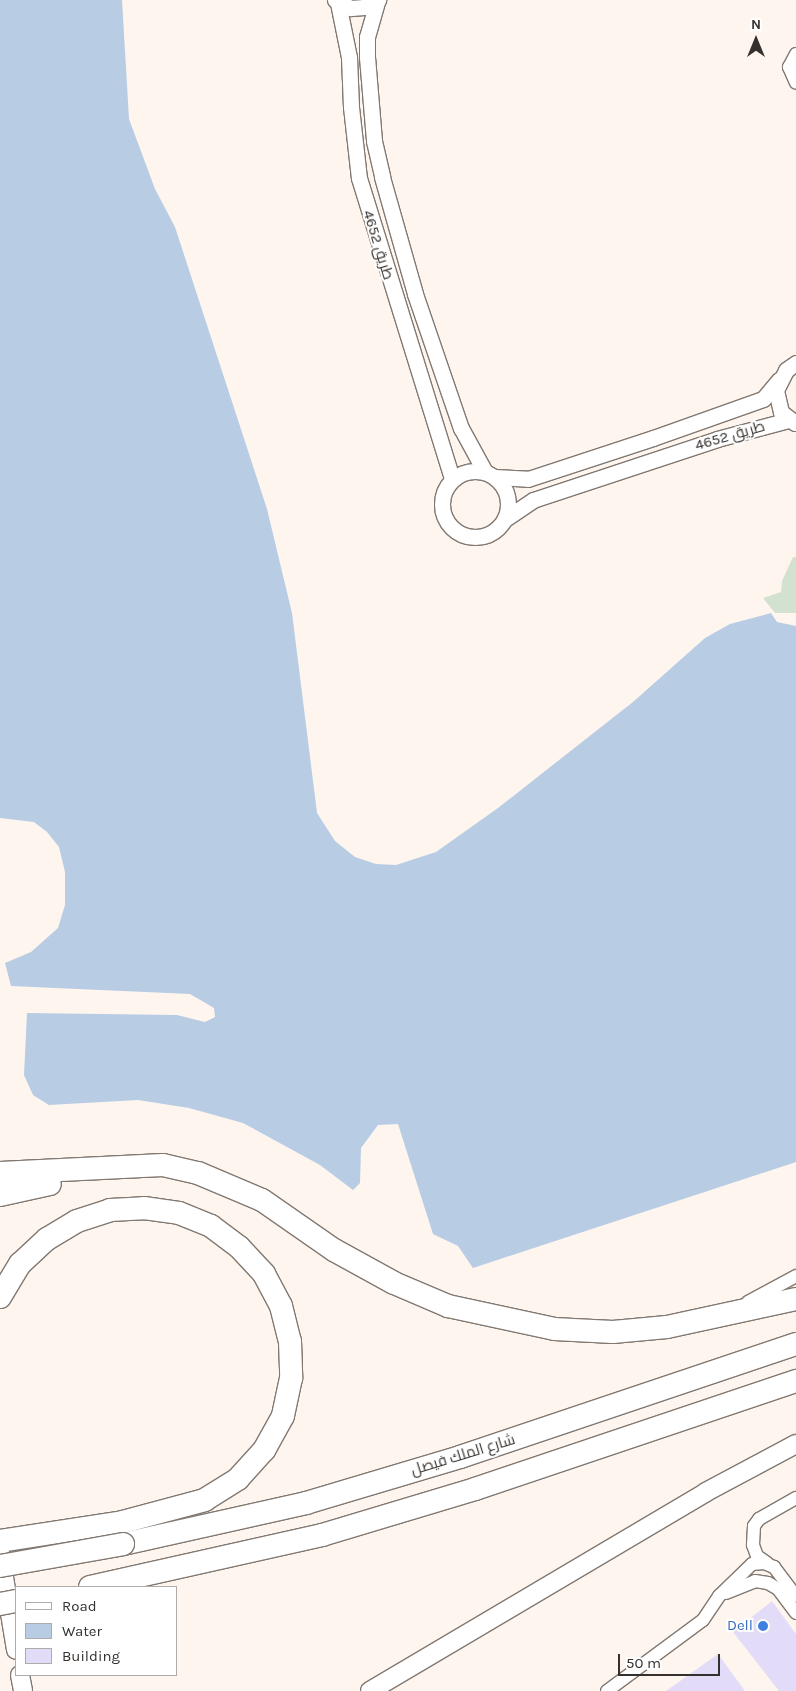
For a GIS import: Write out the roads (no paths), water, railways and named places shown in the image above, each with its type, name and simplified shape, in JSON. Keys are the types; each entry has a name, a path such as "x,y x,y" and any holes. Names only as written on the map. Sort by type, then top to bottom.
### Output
{"highway":[{"path":"0,1173 171,1167 198,1173 253,1196 334,1250 394,1283 448,1306 554,1329 613,1332 667,1328 796,1299"},
{"path":"0,1195 122,1168"},
{"path":"0,1297 20,1264 47,1239 77,1221 110,1210 144,1208 179,1213 211,1226 239,1247 268,1282 281,1306 290,1341 291,1378 283,1416 264,1450 238,1479 205,1500 123,1533 0,1566"},
{"name":"شارع الملك فيصل","path":"123,1533 306,1503 508,1441 796,1344"},
{"path":"96,1586 322,1535 475,1488 796,1382"},
{"path":"0,1541 123,1533"},
{"path":"0,1604 15,1601"}],"main road":[{"path":"370,1691 706,1492 796,1444"},
{"path":"0,1553 15,1644"},
{"path":"20,1676 23,1691"}],"street":[{"path":"337,1 351,8 364,7 378,1"},
{"name":"طريق 4652","path":"337,1 349,57 351,107 359,178 452,480"},
{"name":"طريق 4652","path":"378,1 367,37 367,57 374,141 382,177 415,294 461,428 490,475 528,479 763,399 796,362"},
{"path":"796,54 789,67 796,83"},
{"path":"779,380 777,402 792,422"},
{"name":"طريق 4652","path":"505,519 533,500 717,438 792,422"},
{"path":"463,473 490,475 507,495 505,519 497,529 481,537 461,535 452,528 442,511 441,502 444,490 452,480 463,473"},
{"path":"732,1314 750,1300 796,1276"},
{"path":"796,1498 759,1519 754,1526 753,1545 760,1561 769,1564 796,1596"},
{"path":"607,1691 703,1620 719,1596 752,1564 769,1564"},
{"path":"719,1596 749,1583 762,1581 778,1589 796,1613"}],"water":[{"path":"0,0 122,0 129,119 155,189 175,227 267,509 292,613 317,813 335,841 355,857 376,864 396,865 436,852 498,808 633,702 705,638 730,624 771,613 777,622 796,626 796,1162 473,1268 458,1246 433,1234 398,1124 378,1125 361,1148 360,1183 353,1190 320,1165 243,1123 189,1108 138,1100 49,1105 33,1095 24,1075 27,1013 177,1015 205,1022 215,1017 214,1008 190,994 11,986 5,963 31,952 58,928 65,905 65,872 59,847 47,832 34,822 0,818"}],"place":[{"name":"Dell","path":"763,1626"}]}
